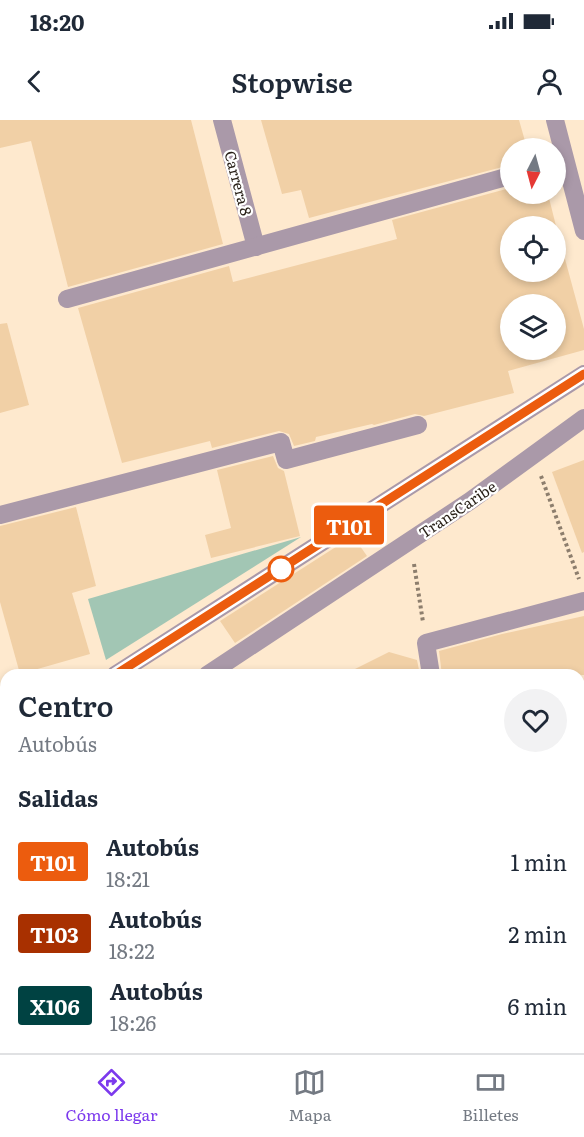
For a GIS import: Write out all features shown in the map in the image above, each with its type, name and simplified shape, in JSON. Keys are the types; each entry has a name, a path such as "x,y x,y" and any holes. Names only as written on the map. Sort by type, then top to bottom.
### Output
{"street":[{"name":"Carrera 8","path":"222,120 256,247"},
{"path":"555,120 557,138"},
{"path":"67,299 500,179"},
{"path":"566,180 584,231"},
{"path":"124,669 584,374"},
{"name":"TransCaribe","path":"216,669 470,501 584,418"},
{"path":"0,516 281,442 286,460 418,425"},
{"path":"430,669 426,643 582,592"}],"path":[{"path":"537,465 582,592"},
{"path":"413,561 426,643"}],"green space":[{"path":"301,537 106,660 88,599"}],"building":[{"path":"0,120 191,120 223,244 68,287 31,141 0,148"},
{"path":"261,120 519,120 524,138 500,138 500,168 309,218 301,190 282,194"},
{"path":"500,191 500,204 550,204 554,216 500,216 500,282 566,282 566,263 584,329 584,350 566,355 566,294 500,294 500,360 548,360 508,371 514,393 424,416 415,414 316,437 315,441 294,446 289,434 279,431 212,448 210,441 122,463 78,308 229,266 233,282 397,239 392,220"},
{"path":"7,323 29,405 0,413 0,324"},
{"path":"273,456 278,468 284,471 300,536 211,558 205,535 231,528 217,470"},
{"path":"584,460 584,552 582,553 552,472"},
{"path":"76,507 96,586 72,593 90,654 38,669 19,669 0,602 0,526"},
{"path":"353,536 367,556 235,643 220,621"},
{"path":"584,616 584,669 441,669 439,651"},
{"path":"389,652 417,660 419,669 355,669"}],"bus line":[{"name":"T101","path":"124,669 584,374"}]}
